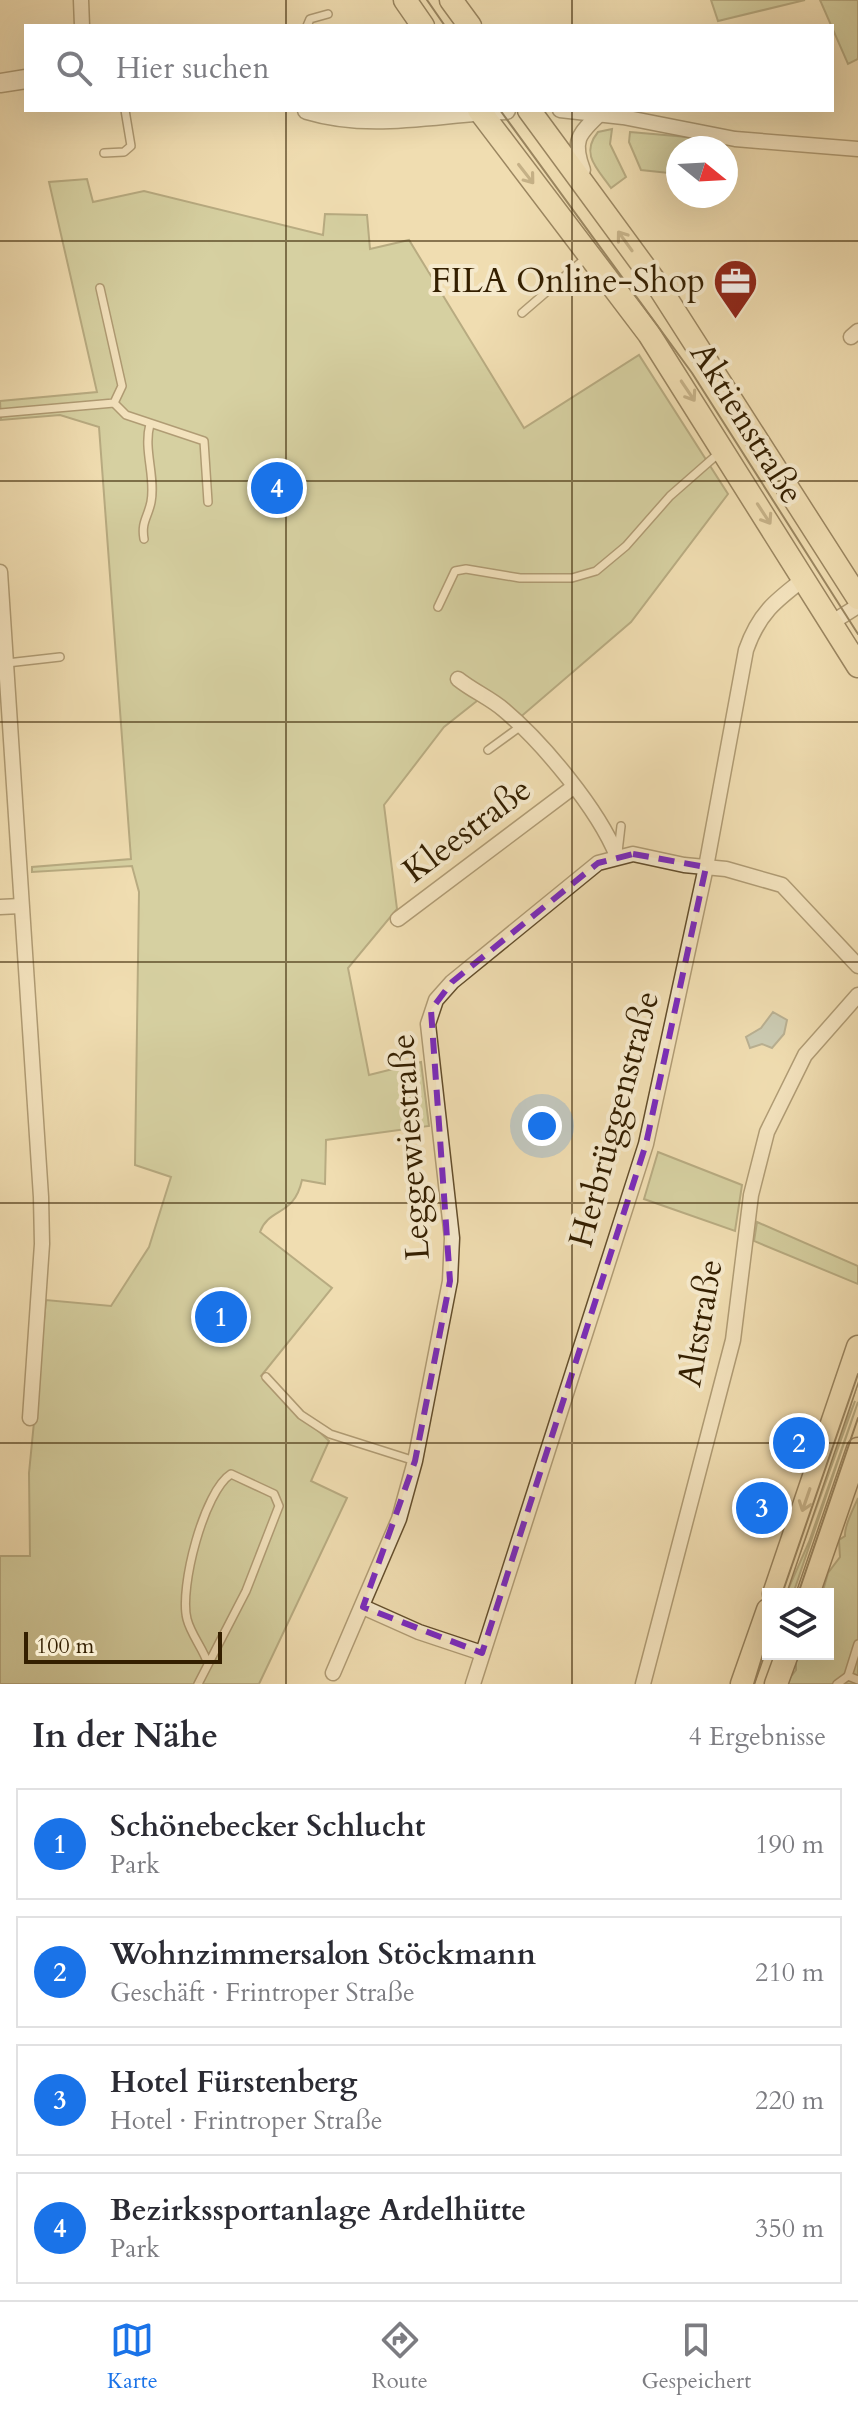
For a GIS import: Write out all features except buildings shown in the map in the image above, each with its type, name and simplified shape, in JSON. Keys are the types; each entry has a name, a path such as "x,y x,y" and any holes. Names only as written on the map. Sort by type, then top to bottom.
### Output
{"main road":[{"path":"405,0 422,24"},
{"path":"451,0 469,24"},
{"name":"Aktienstraße","path":"480,112 649,334 858,666"},
{"name":"Aktienstraße","path":"530,112 659,287 858,598"},
{"path":"776,1588 858,1347"},
{"path":"810,1588 858,1449"},
{"path":"742,1684 762,1627"},
{"path":"776,1684 785,1660"}],"street":[{"path":"81,0 82,24"},
{"path":"0,83 24,79"},
{"path":"322,112 366,119 455,112"},
{"path":"587,112 735,139 858,149"},
{"path":"591,194 576,156 576,145 584,129 601,113"},
{"path":"0,572 7,663 4,688 42,1244 30,1418"},
{"name":"Herbrüggenstraße","path":"473,1684 646,1144 706,867 746,650 755,624 772,603 805,578"},
{"path":"831,623 858,606"},
{"name":"Kleestraße","path":"458,679 501,708 543,747 609,836 617,856"},
{"name":"Kleestraße","path":"398,919 572,788"},
{"path":"617,856 633,854 782,885 858,966"},
{"name":"Leggewiestraße","path":"333,1673 399,1519 415,1461 450,1281 452,1238 428,1024 431,1010 452,982 598,863 617,856"},
{"path":"0,907 21,906"},
{"name":"Altstraße","path":"643,1684 733,1340 751,1195 767,1132 805,1055 858,995"},
{"path":"363,1607 419,1632 482,1653"}],"lane":[{"path":"308,24 310,19 328,14"},
{"path":"104,153 121,153 131,146 125,112"},
{"path":"522,313 589,256"},
{"path":"100,288 122,386 114,403"},
{"path":"0,413 114,403"},
{"path":"114,403 126,415 204,441 208,502"},
{"path":"144,539 142,523 151,501 147,435 150,424"},
{"path":"438,607 455,571 559,578 596,571 626,546 670,496 723,450"},
{"path":"7,663 60,657"},
{"path":"488,750 521,726"},
{"path":"617,856 621,826"},
{"path":"266,1377 301,1415 330,1434 415,1461"},
{"path":"198,1684 246,1591 279,1506 274,1494 231,1474 218,1488 187,1580 187,1618 208,1664"},
{"path":"837,1684 848,1676 858,1644"},
{"path":"848,1676 858,1680"}],"highlighted area":[{"path":"633,854 706,867 646,1144 482,1653 363,1607 415,1461 450,1281 431,1010 452,982 598,863"}],"green space":[{"path":"711,0 805,0 718,21"},
{"path":"820,0 858,0 858,59 848,64 834,32 834,24 830,24"},
{"path":"612,129 610,144 626,177 611,188 592,161 590,147 598,132"},
{"path":"630,132 676,136 666,136 666,173 641,170 629,142"},
{"path":"87,179 93,202 144,191 323,235 325,214 367,215 370,249 409,240 524,428 639,355 728,494 631,622 517,720 487,693 444,727 384,805 397,909 348,968 369,1075 421,1062 429,1126 326,1140 325,1184 302,1180 293,1200 269,1219 260,1232 332,1288 261,1376 329,1441 311,1481 347,1498 259,1684 0,1684 0,1556 30,1556 29,1473 46,1300 111,1306 149,1247 171,1177 135,1165 139,892 132,866 32,872 32,867 131,859 99,427 60,415 1,420 0,401 97,392 49,182"},
{"path":"658,1152 742,1185 735,1231 644,1199"},
{"path":"757,1222 858,1266 858,1284 754,1241"},
{"path":"858,1382 836,1450 855,1401 788,1586"},
{"path":"858,1402 795,1588 789,1588 809,1542"},
{"path":"858,1498 858,1684 785,1684 796,1670 796,1660 834,1660 834,1588 824,1588 828,1573 840,1557 839,1540 845,1536"}],"water":[{"path":"773,1012 787,1020 784,1034 772,1048 762,1044 750,1048 746,1037 761,1028"}],"tram line":[{"path":"427,0 444,24"},
{"path":"501,112 692,373 858,634"},
{"path":"784,1588 858,1374"},
{"path":"800,1588 858,1418"},
{"path":"754,1684 762,1658"}],"place":[{"name":"FILA Online-Shop","path":"736,320"},
{"name":"Bezirkssportanlage Ardelhütte","path":"277,488"},
{"name":"Schönebecker Schlucht","path":"221,1317"},
{"name":"Wohnzimmersalon Stöckmann","path":"799,1443"},
{"name":"Hotel Fürstenberg","path":"762,1508"}]}
